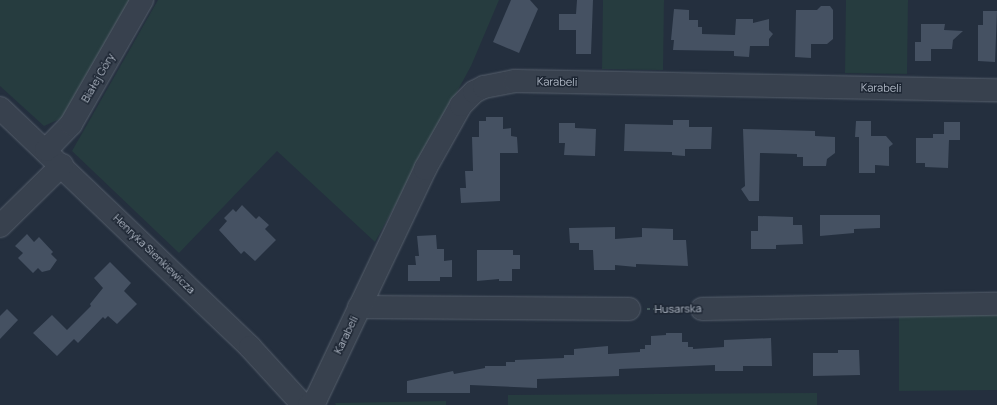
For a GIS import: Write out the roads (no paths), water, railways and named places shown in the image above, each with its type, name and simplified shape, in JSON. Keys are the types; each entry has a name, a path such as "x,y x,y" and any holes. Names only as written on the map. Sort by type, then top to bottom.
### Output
{"street":[{"name":"Białej Góry","path":"46,150 71,124 142,0"},
{"name":"Karabeli","path":"309,405 316,399 432,156 461,105 474,92 484,87 515,81 997,90"},
{"name":"Henryka Sienkiewicza","path":"0,108 62,165 250,347 302,405"},
{"path":"0,226 62,165"},
{"name":"Husarska","path":"702,309 997,304"},
{"path":"359,307 629,310"}]}
